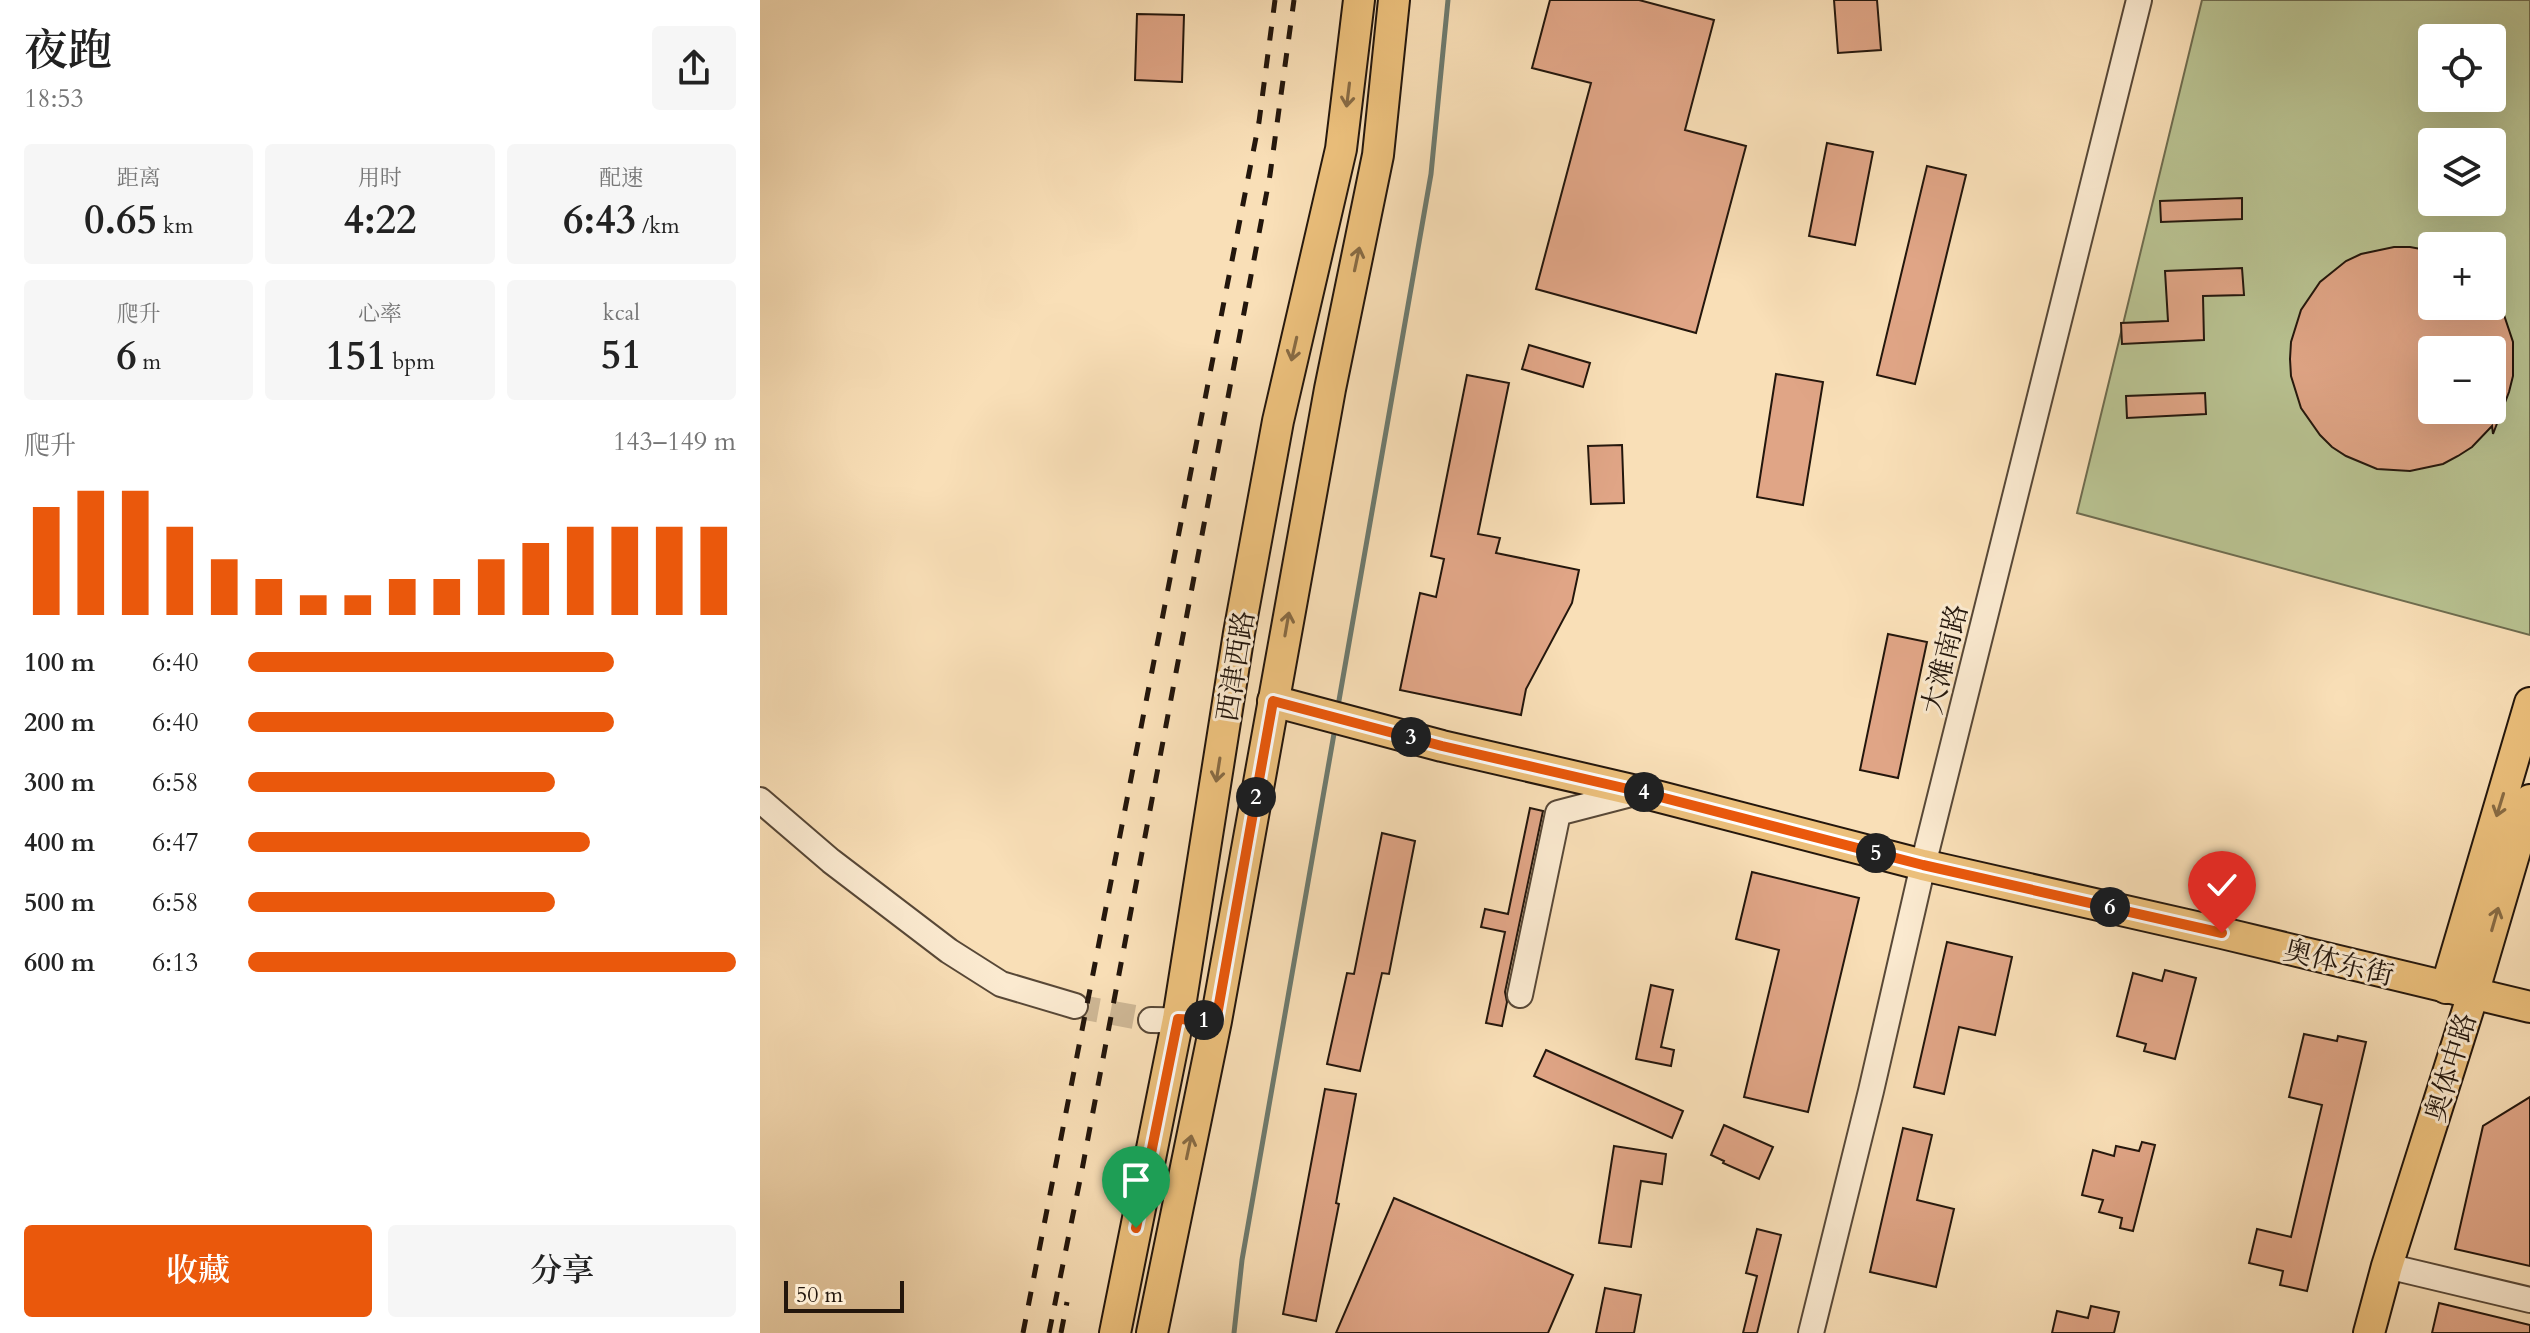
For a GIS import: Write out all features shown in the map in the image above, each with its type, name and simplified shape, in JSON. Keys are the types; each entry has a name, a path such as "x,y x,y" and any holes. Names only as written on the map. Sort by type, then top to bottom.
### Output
{"main road":[{"path":"1358,9 1394,12"},
{"name":"西津西路","path":"1115,1333 1164,1019 1278,421 1341,149 1358,9"},
{"name":"西津西路","path":"1152,1333 1216,1021 1327,405 1378,155 1394,12"},
{"name":"奥体东街","path":"1273,701 1923,865 2530,1007"},
{"name":"奥体中路","path":"2369,1333 2459,991 2530,703"},
{"name":"奥体中路","path":"2459,991 2530,800"}],"street":[{"name":"大滩南路","path":"1811,1333 1923,865 2139,0"},
{"path":"1520,995 1558,813 1641,792"},
{"path":"760,800 843,871 949,951 1001,984 1075,1006"},
{"path":"1164,1019 1216,1021"},
{"path":"2387,1266 2530,1300"}],"green space":[{"path":"2202,0 2530,0 2530,635 2077,513"}],"building":[{"path":"1550,0 1639,0 1714,20 1685,130 1746,146 1696,333 1536,289 1591,83 1532,68"},
{"path":"1834,0 1877,0 1881,50 1838,53"},
{"path":"1137,14 1184,15 1182,82 1135,80"},
{"path":"1827,143 1873,152 1855,245 1809,236"},
{"path":"1927,166 1966,175 1915,384 1877,375"},
{"path":"2242,198 2242,219 2161,222 2160,201"},
{"path":"2394,247 2418,248 2418,320 2506,320 2513,342 2513,376 2506,400 2506,336 2418,336 2418,424 2497,424 2493,434 2492,426 2472,447 2458,456 2443,464 2410,471 2377,469 2346,456 2320,435 2301,408 2291,376 2291,342 2301,310 2320,282 2346,261 2361,254"},
{"path":"2242,268 2244,295 2203,296 2204,340 2122,344 2121,323 2168,321 2165,271"},
{"path":"1529,345 1590,363 1583,387 1522,369"},
{"path":"1776,374 1823,382 1803,505 1757,497"},
{"path":"1467,375 1509,383 1478,534 1500,538 1496,553 1579,570 1572,603 1526,689 1521,715 1400,690 1420,593 1436,597 1444,559 1431,556"},
{"path":"2205,393 2206,414 2127,418 2126,396"},
{"path":"1622,445 1624,503 1591,504 1588,446"},
{"path":"1888,634 1927,642 1898,778 1860,770"},
{"path":"1530,808 1543,811 1505,992 1507,1002 1502,1026 1486,1023 1505,932 1481,927 1485,909 1508,914"},
{"path":"1382,833 1415,841 1389,974 1382,973 1360,1071 1327,1064 1347,973 1354,974"},
{"path":"1752,872 1859,898 1808,1112 1744,1097 1779,950 1736,939"},
{"path":"1947,942 2012,957 1995,1035 1959,1027 1944,1094 1914,1087"},
{"path":"2165,970 2196,978 2175,1059 2144,1051 2146,1044 2117,1036 2133,973 2162,981"},
{"path":"1651,985 1673,990 1661,1047 1674,1050 1671,1066 1636,1059"},
{"path":"2304,1034 2337,1041 2338,1036 2366,1042 2307,1291 2280,1285 2283,1271 2249,1263 2257,1229 2291,1237 2322,1105 2289,1097"},
{"path":"1546,1050 1683,1111 1672,1138 1534,1076"},
{"path":"1325,1089 1356,1094 1316,1321 1283,1314"},
{"path":"2530,1097 2530,1266 2455,1249 2483,1126"},
{"path":"1724,1125 1773,1147 1759,1179 1711,1155"},
{"path":"1903,1128 1932,1135 1917,1200 1954,1209 1936,1287 1870,1272"},
{"path":"2142,1142 2155,1145 2133,1231 2120,1228 2122,1218 2099,1212 2103,1200 2082,1195 2093,1150 2114,1156 2116,1146 2139,1151"},
{"path":"1614,1146 1666,1154 1662,1184 1641,1181 1631,1247 1599,1243"},
{"path":"1394,1198 1573,1275 1548,1333 1336,1333"},
{"path":"1757,1229 1781,1235 1757,1333 1743,1333 1757,1276 1746,1273"},
{"path":"1605,1288 1641,1295 1634,1333 1596,1333"},
{"path":"2439,1303 2530,1325 2530,1333 2432,1333"},
{"path":"2091,1306 2119,1312 2114,1333 2052,1333 2057,1311 2088,1318"}],"waterway":[{"path":"1338,706 1431,174 1448,0"},
{"path":"1234,1333 1242,1260 1335,728"}],"tunnel":[{"path":"1075,1006 1151,1020"}],"railway":[{"path":"1023,1333 1259,122 1275,0"},
{"path":"1049,1333 1270,175 1294,0"},
{"path":"1061,1333 1067,1302"}],"route":[{"path":"1136,1228 1178,1019 1216,1021 1273,701 1923,865 2222,933"}]}
